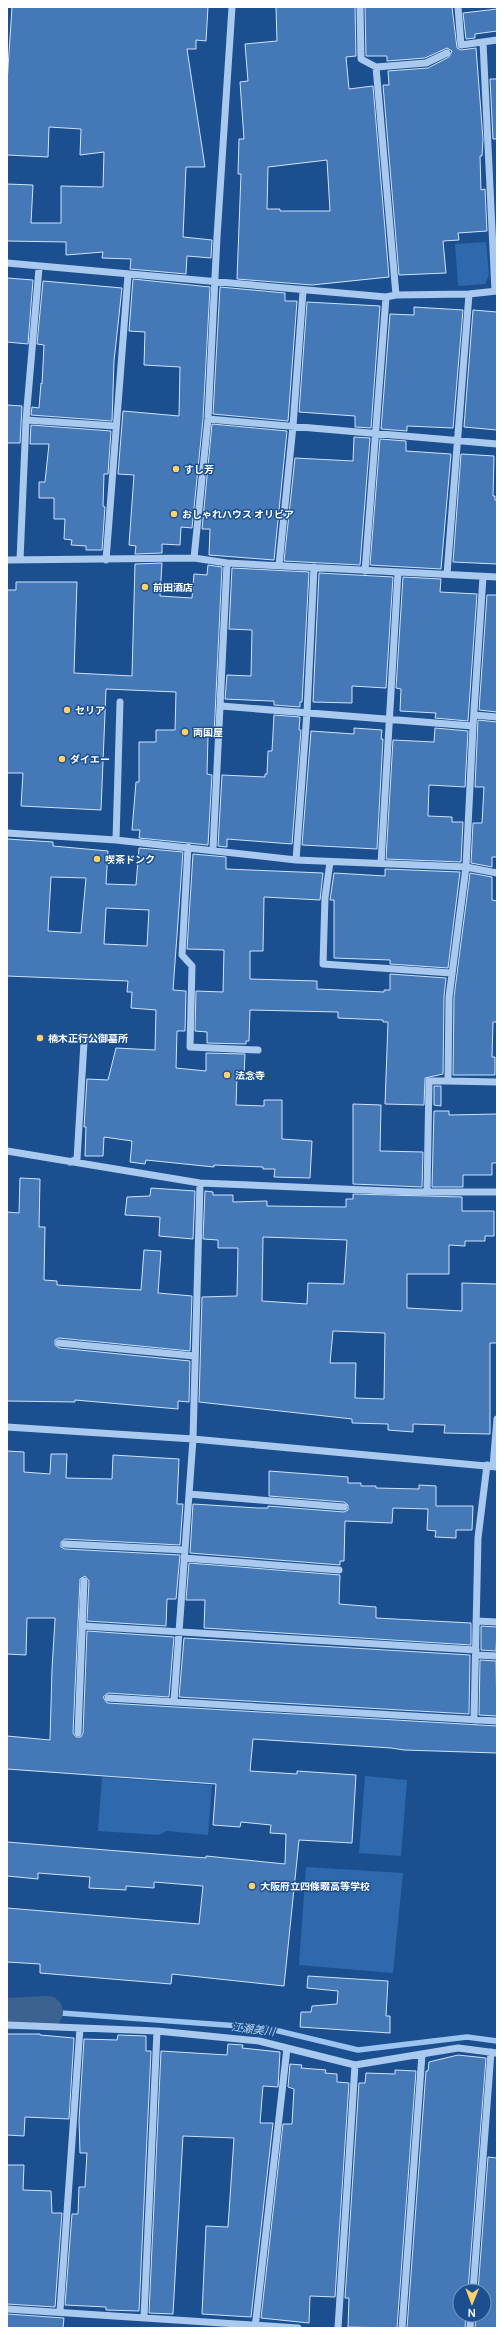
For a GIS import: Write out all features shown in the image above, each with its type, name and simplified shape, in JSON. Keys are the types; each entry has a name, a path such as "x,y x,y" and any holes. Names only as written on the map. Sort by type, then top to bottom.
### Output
{"street":[{"path":"194,558 208,419 216,284 217,237 232,7"},
{"path":"360,7 361,59 376,67 426,63 446,53"},
{"path":"458,7 460,45 497,40"},
{"path":"7,264 216,284 386,297 396,295 469,294 496,291 483,42"},
{"path":"376,67 396,295"},
{"path":"20,560 26,420 39,268"},
{"path":"106,560 128,275"},
{"path":"279,565 293,426 303,291"},
{"path":"447,574 469,294"},
{"path":"365,571 377,434 386,297"},
{"path":"208,419 497,444"},
{"path":"26,420 116,426"},
{"path":"7,560 194,558 227,563 497,577"},
{"path":"213,850 227,563"},
{"path":"296,860 307,712 314,567"},
{"path":"381,863 398,572"},
{"path":"448,1080 451,973 466,867 473,726 484,576"},
{"path":"116,840 120,702"},
{"path":"221,706 473,726"},
{"path":"474,715 497,717"},
{"path":"7,833 116,840 296,860 466,867 497,873"},
{"path":"188,847 182,955 192,966 190,1047 258,1050"},
{"path":"330,862 325,898 323,964 451,973"},
{"path":"70,1162 77,1159 84,1042 86,1039"},
{"path":"427,1192 429,1081 448,1080 497,1082"},
{"path":"7,1151 200,1182 427,1192 497,1192"},
{"path":"174,1701 193,1439 200,1182"},
{"path":"60,1343 195,1356"},
{"path":"474,1720 478,1538 493,1466 497,1419"},
{"path":"7,1427 193,1439 493,1466"},
{"path":"189,1494 344,1507"},
{"path":"65,1544 185,1550"},
{"path":"184,1558 339,1570"},
{"path":"78,1733 84,1581"},
{"path":"476,1621 497,1622"},
{"path":"83,1626 476,1652 497,1656"},
{"path":"108,1698 497,1722"},
{"path":"7,2025 157,2031 259,2041 355,2065 458,2048 494,2053 474,2283"},
{"path":"60,2311 80,2028"},
{"path":"144,2317 157,2031"},
{"path":"256,2326 287,2048"},
{"path":"402,2328 422,2054"},
{"path":"338,2328 355,2065"},
{"path":"7,2309 144,2317 204,2324 298,2328"}],"shaded area":[{"path":"486,242 489,275 485,284 458,286 455,244"},
{"path":"365,1776 407,1780 401,1856 359,1853"},
{"path":"102,1777 212,1785 208,1835 167,1831 159,1835 98,1831"},
{"path":"306,1867 403,1873 393,1973 299,1965"}],"building":[{"path":"12,7 208,7 206,41 196,40 196,49 187,49 205,167 186,167 183,237 212,240 211,258 187,256 186,274 130,269 131,259 102,258 103,252 66,255 66,242 7,241 7,184 33,185 31,223 61,223 61,186 103,187 104,152 80,155 81,129 49,127 48,157 7,155 7,83"},
{"path":"276,7 355,7 356,56 346,57 349,89 373,86 389,277 312,285 237,279 241,174 238,174 239,139 244,139 240,82 248,81 245,44 277,41","holes":["327,160 330,211 280,211 280,209 267,209 268,167"]},
{"path":"365,7 452,7 457,48 461,50 476,48 483,139 482,156 480,156 481,190 485,189 487,231 458,233 459,240 443,241 446,273 399,275 383,85 389,85 388,71 428,68 449,57 452,51 447,48 425,58 387,61 387,56 366,56"},
{"path":"497,9 497,31 475,34 475,38 466,39 463,13"},
{"path":"490,79 497,79 497,139 493,139"},
{"path":"7,278 33,280 28,344 7,342"},
{"path":"133,279 210,287 203,419 192,528 181,527 180,545 162,544 162,553 135,554 136,546 129,545 134,475 118,474 123,411 179,416 180,367 144,365 145,332 129,331"},
{"path":"43,281 122,288 114,361 112,421 31,415 32,407 39,408 41,383 42,384 44,345 37,344"},
{"path":"220,287 285,293 285,301 297,301 288,421 213,414"},
{"path":"307,302 380,306 371,428 355,427 355,416 299,412"},
{"path":"414,307 463,310 453,428 407,426 407,431 381,429 390,314 414,315"},
{"path":"473,310 497,312 497,430 464,427"},
{"path":"7,405 22,406 20,443 7,443"},
{"path":"212,424 287,431 274,560 209,555 210,529 202,529"},
{"path":"31,425 111,431 108,474 104,474 103,506 105,507 102,550 86,550 86,546 71,545 72,540 64,539 65,519 54,519 54,498 39,498 39,482 45,482 49,444 30,444"},
{"path":"354,437 370,438 360,565 284,561 295,458 353,461"},
{"path":"380,439 406,441 406,451 451,454 441,569 370,565"},
{"path":"461,454 494,456 493,496 495,496 495,500 497,501 497,564 453,562"},
{"path":"162,563 160,596 192,598 194,574 207,575 208,565 222,567 214,736 208,736 207,774 212,775 208,845 139,838 140,830 132,830 136,782 139,782 139,742 156,742 156,730 175,730 176,692 106,689 101,810 21,806 23,773 7,773 7,590 16,590 16,582 77,582 74,673 132,676 135,564"},
{"path":"232,568 309,572 302,702 300,702 300,707 274,705 274,701 225,699 227,675 251,676 252,630 229,629"},
{"path":"319,573 393,577 386,688 352,686 352,703 313,702"},
{"path":"403,577 441,579 440,592 477,594 468,721 435,718 436,713 400,711 401,689 396,688"},
{"path":"487,595 497,595 497,712 479,710"},
{"path":"274,715 300,717 299,730 301,730 292,844 227,839 227,847 218,846 222,775 265,777 265,774 267,774 268,751 272,751"},
{"path":"478,720 497,722 497,857 492,857 492,867 471,863 473,823 482,823 484,787 475,787"},
{"path":"354,728 382,730 381,739 383,739 377,849 302,845 311,731 354,734"},
{"path":"435,728 468,731 465,787 429,785 428,816 452,817 452,822 463,822 461,862 386,859 393,740 434,742"},
{"path":"7,839 53,842 53,846 108,851 106,884 136,885 139,848 183,852 173,990 186,991 185,1031 177,1031 176,1068 206,1071 206,1053 245,1054 244,1076 237,1076 236,1105 264,1106 264,1100 282,1100 282,1139 312,1141 310,1178 274,1177 275,1169 263,1169 263,1167 214,1165 214,1167 146,1160 145,1164 130,1162 132,1141 104,1137 103,1156 85,1156 86,1127 84,1127 87,1079 108,1080 116,1048 155,1050 156,1010 131,1008 132,992 127,992 128,981 7,976","holes":["51,877 86,878 81,933 48,931","106,908 149,910 147,946 104,944"]},
{"path":"193,854 226,857 226,869 323,873 320,900 264,897 263,951 250,951 250,979 317,981 317,989 384,992 384,990 390,990 390,974 446,978 444,997 443,1074 425,1078 424,1105 385,1104 388,1022 383,1022 383,1020 338,1018 338,1012 250,1010 249,1041 246,1041 246,1044 207,1043 207,1032 195,1031 196,991 223,992 224,950 187,949"},
{"path":"385,869 460,872 448,968 390,964 390,960 334,958 334,900 330,900 334,873 385,876"},
{"path":"470,873 492,877 492,900 497,901 497,1022 493,1022 492,1057 495,1057 495,1075 453,1075 454,997"},
{"path":"434,1086 441,1086 441,1106 434,1105"},
{"path":"353,1104 381,1105 380,1151 423,1152 422,1187 353,1184"},
{"path":"434,1111 449,1111 449,1115 497,1114 497,1163 492,1163 492,1175 463,1175 463,1187 432,1187"},
{"path":"20,1178 40,1179 39,1227 45,1227 44,1280 57,1281 57,1285 141,1290 144,1250 161,1251 158,1293 192,1296 190,1351 59,1338 55,1340 55,1345 59,1348 190,1361 189,1402 178,1401 178,1409 75,1400 75,1402 7,1401 7,1212 19,1213"},
{"path":"151,1188 195,1191 193,1239 159,1236 160,1217 125,1215 127,1197 150,1196"},
{"path":"205,1191 213,1192 213,1195 233,1195 233,1202 267,1201 267,1206 346,1207 346,1199 353,1199 353,1194 462,1197 462,1211 494,1211 494,1236 485,1236 485,1241 465,1241 465,1246 449,1245 449,1274 407,1274 407,1308 462,1311 462,1283 497,1284 497,1343 490,1343 490,1434 444,1433 445,1425 413,1424 413,1432 388,1430 388,1424 352,1423 352,1419 199,1402 202,1297 237,1296 238,1248 218,1248 218,1240 203,1239","holes":["263,1237 347,1240 344,1284 308,1283 307,1304 262,1301","333,1331 385,1333 384,1399 355,1398 356,1363 330,1363"]},
{"path":"7,1451 24,1452 24,1472 50,1474 51,1454 67,1454 66,1478 112,1479 113,1455 179,1459 177,1504 183,1504 180,1545 65,1539 61,1542 61,1547 65,1549 180,1555 176,1599 167,1599 166,1626 87,1621 89,1581 85,1576 80,1579 73,1733 76,1737 81,1737 83,1733 87,1631 174,1637 169,1697 108,1693 103,1697 107,1703 497,1726 497,1753 404,1750 253,1739 250,1771 297,1774 297,1771 356,1775 352,1843 299,1840 284,1986 172,1974 171,1984 40,1973 40,1964 7,1962 7,1908 199,1924 203,1886 154,1882 154,1888 126,1886 126,1890 89,1888 90,1877 38,1873 38,1879 7,1876 7,1842 206,1858 206,1856 285,1864 286,1834 270,1833 271,1825 241,1822 240,1827 213,1825 216,1784 7,1769 7,1736 50,1740 55,1618 27,1618 26,1655 7,1654"},
{"path":"269,1471 348,1477 348,1483 361,1483 361,1486 376,1486 376,1488 419,1489 419,1485 436,1486 436,1506 473,1506 472,1530 456,1530 456,1538 435,1537 436,1531 427,1530 428,1509 393,1508 392,1523 345,1521 344,1561 340,1561 340,1565 190,1553 193,1504 258,1508 268,1508 268,1506 344,1512 348,1510 348,1505 344,1502 269,1496"},
{"path":"189,1563 340,1575 339,1604 376,1607 376,1618 471,1623 471,1645 204,1628 205,1600 186,1600"},
{"path":"481,1626 497,1627 496,1651 481,1650"},
{"path":"184,1638 470,1655 469,1714 179,1697"},
{"path":"480,1660 496,1661 497,1716 479,1715"},
{"path":"308,1976 388,1981 386,2016 390,2016 390,2033 300,2027 301,2012 311,2012 312,2006 337,2004 338,1991 307,1988"},
{"path":"7,2034 40,2034 74,2038 69,2119 25,2117 24,2136 7,2135"},
{"path":"118,2035 146,2036 146,2051 151,2051 139,2311 106,2310 106,2307 65,2305 72,2214 78,2214 79,2187 85,2187 87,2153 80,2153 79,2120 84,2039 117,2040"},
{"path":"228,2044 243,2045 242,2048 280,2052 278,2087 263,2086 260,2123 273,2123 251,2317 202,2314 206,2226 228,2227 234,2138 183,2136 173,2314 149,2313 161,2051 227,2055"},
{"path":"458,2055 486,2058 469,2283 452,2283 452,2323 465,2323 465,2328 407,2328 426,2071 428,2071 429,2062"},
{"path":"290,2064 302,2065 301,2068 326,2070 325,2073 337,2074 337,2082 349,2083 335,2297 310,2296 309,2323 261,2318 283,2124 292,2124 294,2089 288,2087"},
{"path":"395,2070 416,2071 397,2328 348,2327 349,2298 345,2298 359,2083 365,2083 366,2073 395,2074"},
{"path":"488,2157 497,2158 497,2328 475,2328 475,2323 492,2323 492,2283 479,2283"},
{"path":"7,2165 24,2165 23,2190 51,2191 52,2213 62,2213 55,2307 7,2304"},
{"path":"7,2314 64,2318 63,2328 7,2328"}],"waterway":[{"name":"江瀬美川","path":"47,2012 266,2028 358,2050 467,2037 497,2041"},
{"name":"江瀬美川","path":"7,2014 47,2012"}],"place":[{"name":"すし芳","path":"176,469"},
{"name":"おしゃれハウス オリビア","path":"174,514"},
{"name":"前田酒店","path":"145,587"},
{"name":"セリア","path":"67,710"},
{"name":"両国屋","path":"185,732"},
{"name":"ダイエー","path":"62,759"},
{"name":"喫茶ドンク","path":"97,859"},
{"name":"楠木正行公御墓所","path":"40,1038"},
{"name":"法念寺","path":"227,1075"},
{"name":"大阪府立四條畷高等学校","path":"252,1886"}]}
